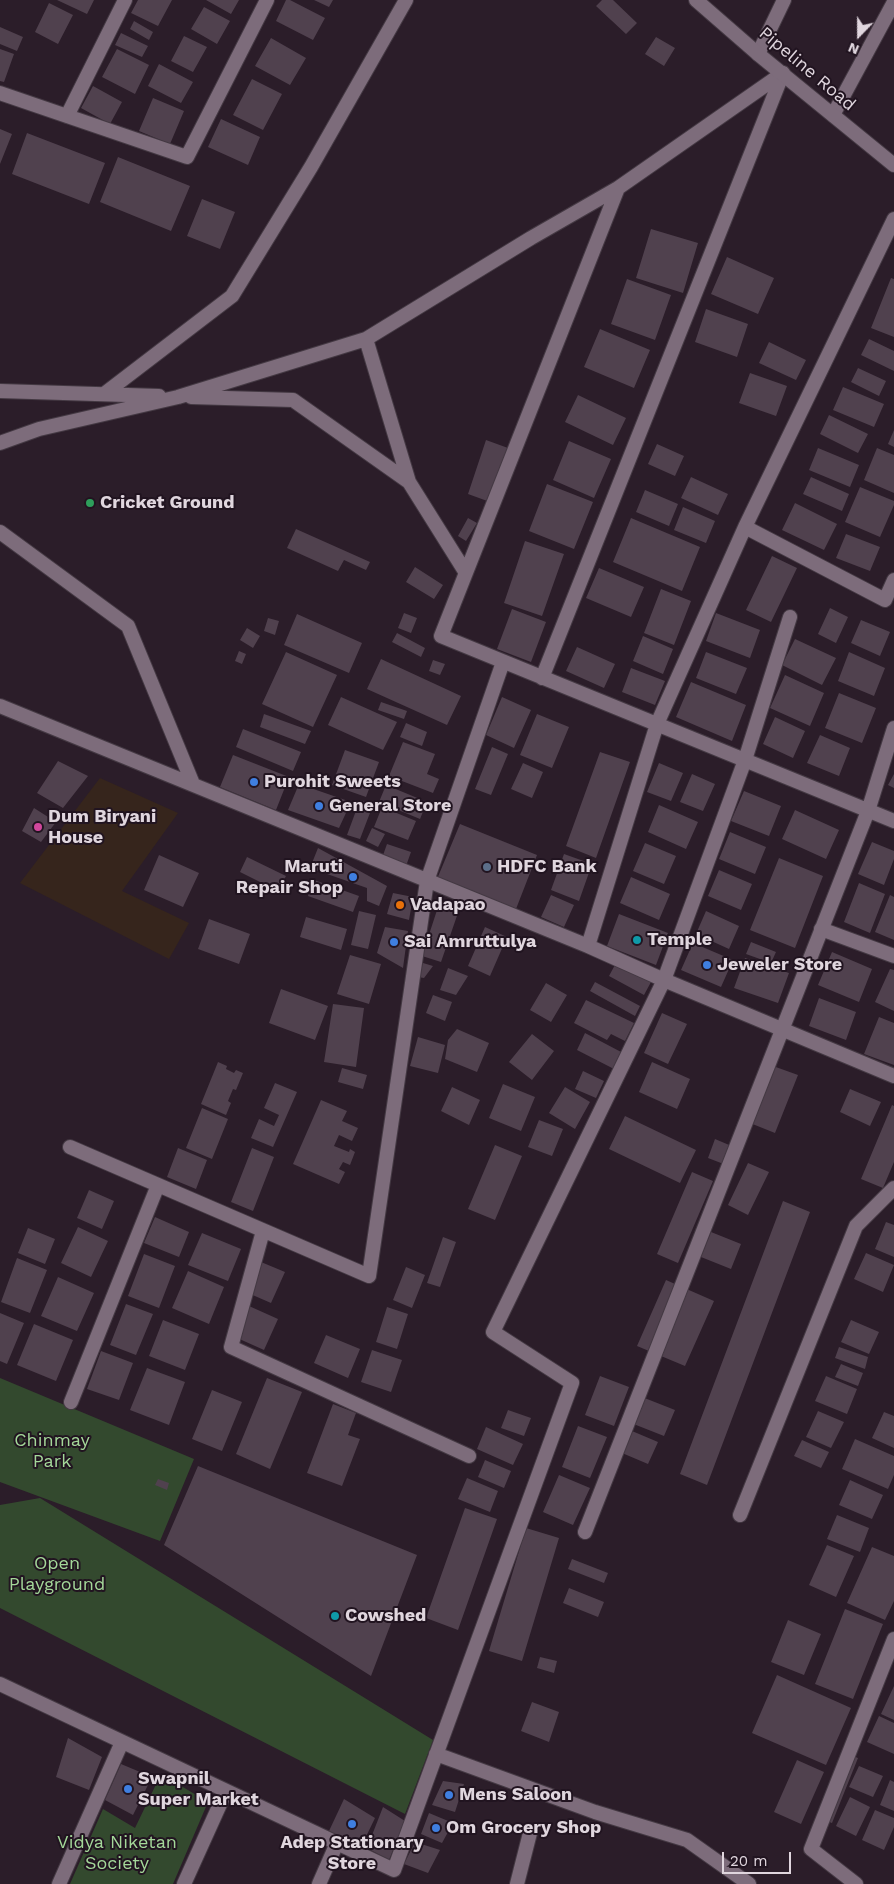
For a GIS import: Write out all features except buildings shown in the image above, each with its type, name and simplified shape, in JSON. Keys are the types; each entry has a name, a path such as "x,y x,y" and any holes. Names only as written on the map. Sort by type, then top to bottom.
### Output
{"street":[{"path":"67,116 126,0"},
{"path":"0,93 187,157 266,0"},
{"path":"104,394 232,296 312,168 406,0"},
{"name":"Pipeline Road","path":"696,0 758,54 894,165"},
{"path":"758,54 784,0"},
{"path":"834,115 894,2"},
{"path":"0,443 39,429 178,397 366,339 531,238 618,188 783,73"},
{"path":"542,678 783,73"},
{"path":"618,188 441,636 894,821"},
{"path":"588,946 657,724 745,527 894,219"},
{"path":"366,339 409,482 466,573"},
{"path":"0,391 292,400 409,482"},
{"path":"745,527 885,600 894,580"},
{"path":"0,532 128,626 193,784"},
{"path":"1,1689 122,1742 394,1870 572,1383 493,1332 664,980 745,760 790,617"},
{"path":"70,1147 369,1276 427,881 503,662"},
{"path":"0,706 588,946 664,980 894,1076"},
{"path":"585,1532 868,811 894,728"},
{"path":"821,929 894,956"},
{"path":"71,1402 158,1185"},
{"path":"740,1515 856,1226 894,1188"},
{"path":"263,1231 231,1347 469,1456"},
{"path":"856,1884 811,1849 894,1639"},
{"path":"59,1884 122,1742"},
{"path":"436,1754 595,1812 686,1840 749,1884"},
{"path":"184,1884 226,1791"},
{"path":"517,1884 530,1832"},
{"path":"319,1884 337,1843"}],"shaded area":[{"path":"100,778 178,813 122,891 189,923 169,959 20,883"}],"green space":[{"name":"Chinmay Park","path":"0,1378 194,1459 160,1541 0,1482"},
{"name":"Open Playground","path":"40,1498 433,1740 405,1814 0,1608 0,1505"},
{"name":"Vidya Niketan Society","path":"161,1774 208,1802 173,1884 70,1884 103,1809 135,1828"}],"place":[{"name":"Cricket Ground","path":"90,503"},
{"name":"Purohit Sweets","path":"254,782"},
{"name":"General Store","path":"319,806"},
{"name":"Dum Biryani House","path":"38,827"},
{"name":"HDFC Bank","path":"487,867"},
{"name":"Maruti Repair Shop","path":"353,877"},
{"name":"Vadapao","path":"400,905"},
{"name":"Temple","path":"637,940"},
{"name":"Sai Amruttulya","path":"394,942"},
{"name":"Jeweler Store","path":"707,965"},
{"name":"Cowshed","path":"335,1616"},
{"name":"Swapnil Super Market","path":"128,1789"},
{"name":"Mens Saloon","path":"449,1795"},
{"name":"Adep Stationary Store","path":"352,1824"},
{"name":"Om Grocery Shop","path":"436,1828"}]}
